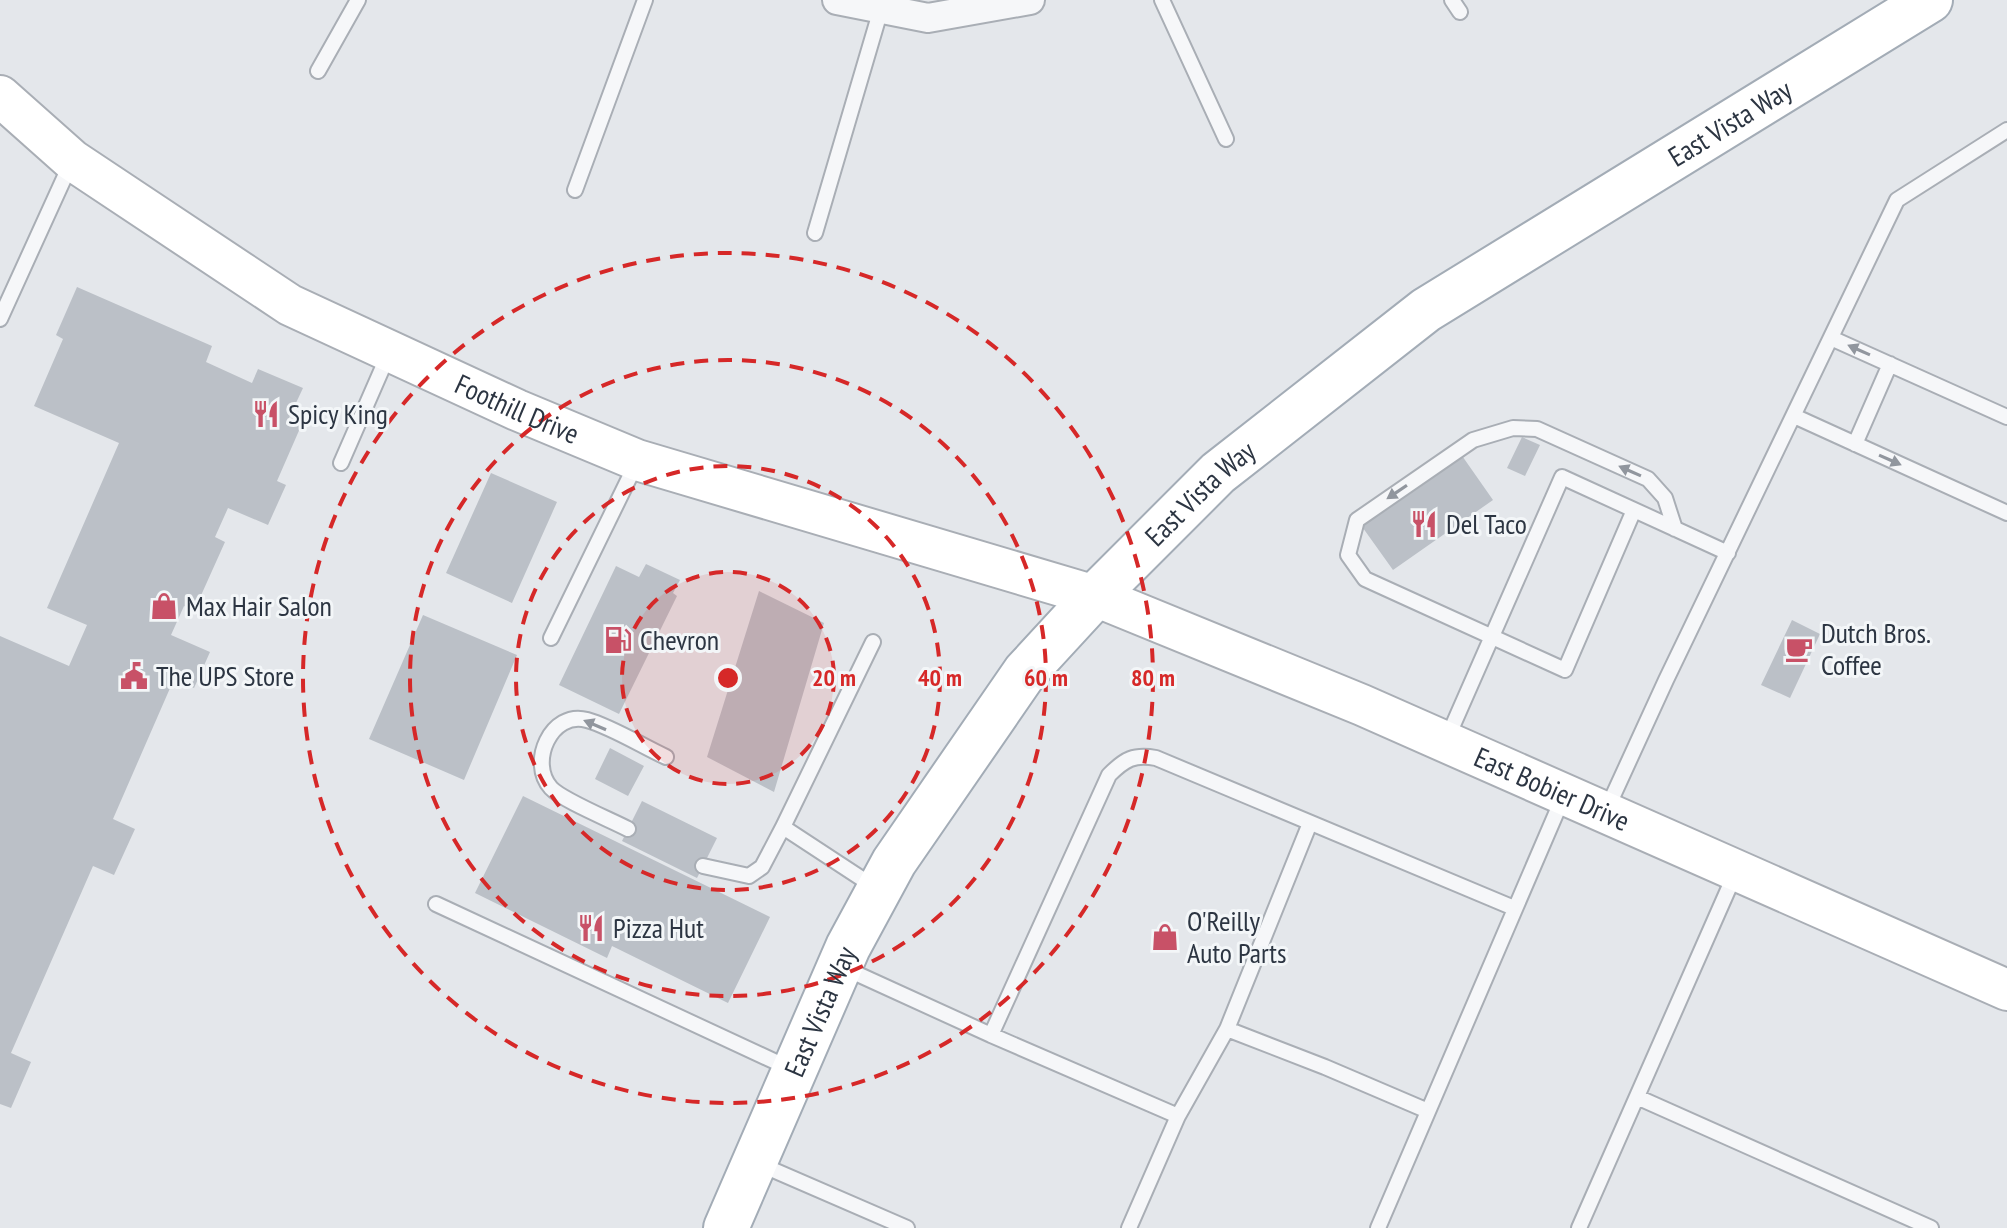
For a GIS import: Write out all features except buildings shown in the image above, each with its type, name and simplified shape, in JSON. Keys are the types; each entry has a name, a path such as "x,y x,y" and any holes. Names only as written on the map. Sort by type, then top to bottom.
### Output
{"main road":[{"name":"East Vista Way","path":"726,1228 840,966 894,862 1025,672 1095,596 1218,473 1426,310 1930,0"}],"street":[{"path":"837,0 928,18 1030,0"},
{"name":"Foothill Drive","path":"0,96 72,160 290,305 389,352 637,460 1095,596"},
{"name":"East Bobier Drive","path":"1095,596 1445,741 2007,990"}],"lane":[{"path":"318,71 358,0"},
{"path":"575,190 645,0"},
{"path":"1162,0 1226,139"},
{"path":"815,233 881,9"},
{"path":"1606,811 1897,200 2007,130"},
{"path":"0,319 72,160"},
{"path":"1831,338 2006,414"},
{"path":"341,463 389,352"},
{"path":"1855,444 1890,364"},
{"path":"1794,416 2007,513"},
{"path":"1634,510 1565,670 1365,579 1348,555 1357,520 1473,440 1513,428 1537,429 1648,479 1665,498 1675,529"},
{"path":"551,638 637,460"},
{"path":"1445,741 1562,477 1728,553"},
{"path":"703,866 749,876 762,867 873,642"},
{"path":"628,829 551,788 541,768 544,747 553,729 569,719 585,719 666,757"},
{"path":"991,1035 1109,775 1123,761 1138,755 1156,758 1514,908"},
{"path":"1378,1228 1565,794"},
{"path":"1129,1228 1178,1116 1227,1029 1310,823"},
{"path":"783,827 879,890"},
{"path":"1579,1228 1737,870"},
{"path":"436,904 795,1071"},
{"path":"840,966 1178,1116"},
{"path":"1227,1029 1428,1111"},
{"path":"1637,1097 1931,1228"},
{"path":"755,1162 899,1226"}],"place":[{"name":"Spicy King","path":"266,414"},
{"name":"Del Taco","path":"1424,524"},
{"name":"Max Hair Salon","path":"164,606"},
{"name":"Chevron","path":"618,640"},
{"name":"Dutch Bros. Coffee","path":"1799,649"},
{"name":"The UPS Store","path":"134,676"},
{"name":"Pizza Hut","path":"591,928"},
{"name":"O'Reilly Auto Parts","path":"1165,937"}]}
